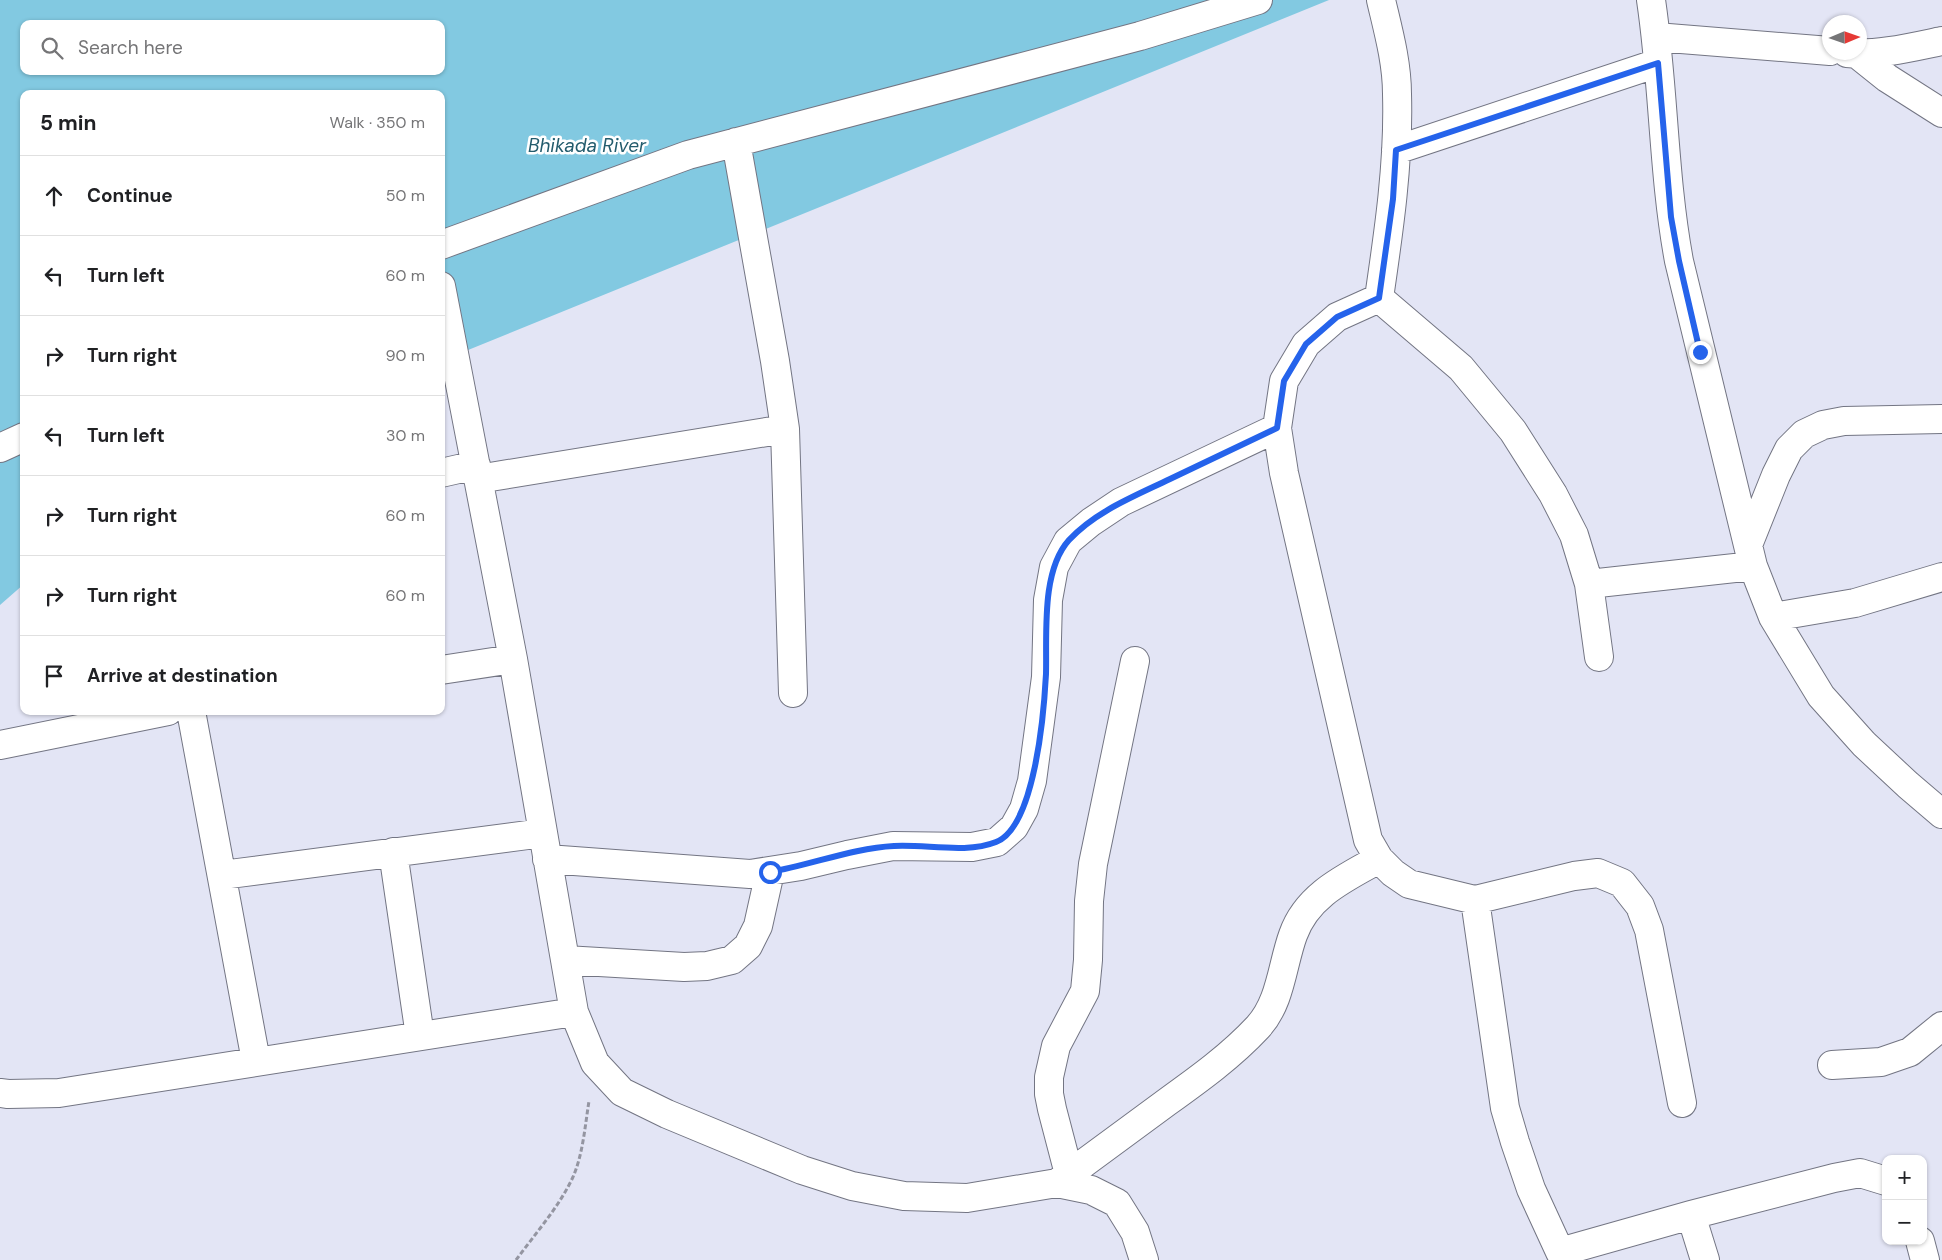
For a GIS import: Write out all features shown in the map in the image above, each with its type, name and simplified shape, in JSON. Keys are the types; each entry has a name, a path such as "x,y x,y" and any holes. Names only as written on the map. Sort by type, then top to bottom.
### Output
{"street":[{"path":"445,244 688,155 1140,36 1258,0"},
{"path":"1379,298 1393,199 1397,92 1390,37 1381,0"},
{"path":"1651,0 1656,37 1671,217 1679,261 1750,556 1773,618 1821,696 1864,744 1942,814"},
{"path":"1656,37 1822,50"},
{"path":"1867,51 1913,47 1942,41"},
{"path":"1860,60 1942,113"},
{"path":"1396,150 1658,63"},
{"path":"736,142 775,361 785,429 793,693"},
{"path":"1379,298 1337,317 1306,344 1284,381 1277,428 1284,473 1368,840 1379,859 1393,874 1409,884 1475,900 1574,876 1598,873 1622,883 1640,906 1649,930 1682,1103"},
{"path":"1379,298 1461,368 1513,431 1554,494 1574,535 1589,584 1599,657"},
{"path":"445,307 513,659 574,1012 595,1063 622,1092 667,1114 802,1170 852,1186 904,1196 967,1198 1063,1179 1208,1072 1237,1048 1260,1025 1275,1000 1293,934 1308,908 1330,886 1379,859"},
{"path":"1750,556 1776,475 1789,449 1804,434 1823,425 1844,421 1942,420"},
{"path":"222,874 393,852 545,846 750,874 770,872 893,846 972,847 997,842 1014,827 1024,809 1032,781 1046,677 1048,600 1054,567 1068,541 1120,502 1277,428"},
{"path":"445,473 477,472 785,429"},
{"path":"0,448 20,439"},
{"path":"1589,584 1750,556"},
{"path":"1773,618 1855,602 1942,577"},
{"path":"445,669 513,659"},
{"path":"1063,1179 1049,1094 1051,1064 1056,1046 1085,991 1088,960 1089,901 1093,864 1135,661"},
{"path":"0,745 148,715"},
{"path":"193,715 256,1060"},
{"path":"393,852 420,1036"},
{"path":"564,960 684,967 707,966 732,960 748,946 758,926 770,872"},
{"path":"1475,900 1505,1108 1514,1142 1553,1256 1691,1215 1860,1173 1882,1180"},
{"path":"0,1093 59,1093 256,1060 574,1012"},
{"path":"1832,1064 1881,1062 1910,1052 1942,1026"},
{"path":"1063,1179 1118,1203 1135,1232 1144,1260"},
{"path":"1691,1215 1705,1260"},
{"path":"1921,1245 1925,1260"}],"path":[{"path":"516,1260 554,1208 573,1176 583,1142 595,1063"}],"water":[{"name":"Bhikada River","path":"0,0 1329,0 445,359 445,90 20,90 20,588 0,605"}],"route":[{"path":"770,872 893,846 972,847 997,842 1014,827 1024,809 1032,781 1046,677 1048,600 1054,567 1068,541 1120,502 1277,428 1284,381 1306,344 1337,317 1379,298 1393,199 1396,150 1658,63 1671,217 1700,352"}]}
